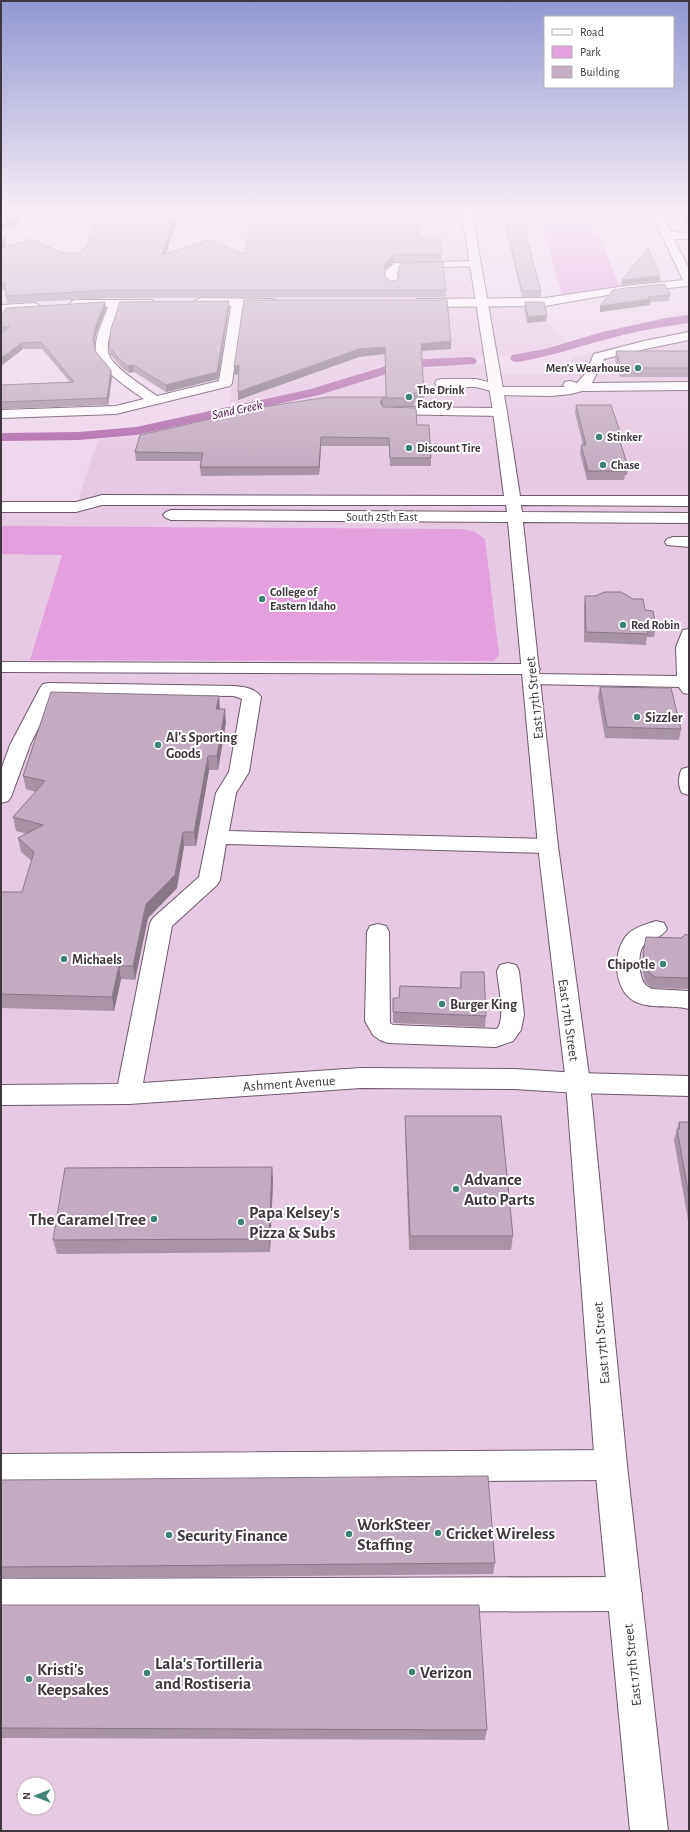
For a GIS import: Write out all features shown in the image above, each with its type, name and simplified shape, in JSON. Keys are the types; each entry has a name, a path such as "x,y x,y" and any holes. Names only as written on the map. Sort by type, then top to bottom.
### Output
{"main road":[{"name":"East 17th Street","path":"481,298 514,509 532,671 548,846 578,1083 612,1465 649,1831"},
{"path":"407,303 545,302 567,298"},
{"path":"115,302 103,342 102,354 110,366 154,401"},
{"path":"68,305 115,302 161,302"},
{"path":"192,302 287,302"},
{"path":"1,414 116,410 225,383 238,302"},
{"path":"1,309 46,306"},
{"path":"579,387 592,373 599,357 644,345 689,336"},
{"path":"441,380 559,391 579,387 689,386"},
{"path":"388,411 500,412"},
{"name":"South 25th East","path":"1,507 76,507 102,500 514,509 689,518"},
{"name":"South 25th East","path":"158,515 514,509 689,501"},
{"name":"South 25th East","path":"76,507 98,514 113,515"},
{"path":"673,542 689,542"},
{"path":"1,667 532,671 687,680 686,640 689,634"},
{"path":"1,797 20,745 49,688 234,691 245,693 252,697 239,772 226,793 209,880 162,923 129,1094"},
{"path":"689,773 689,789"},
{"path":"217,837 548,846"},
{"path":"656,929 641,935 631,945 629,960 632,985 638,992 652,998 689,1000"},
{"path":"378,932 377,1021 381,1029 388,1034 496,1038 506,1035 511,1028 513,1019 508,971"},
{"name":"Ashment Avenue","path":"1,1095 129,1094 361,1078 515,1079 578,1083 689,1086"},
{"path":"1,1469 612,1465"},
{"path":"1,1596 625,1594"}],"shaded area":[{"path":"363,298 481,298 482,303 530,302 567,341 542,349 514,355 415,359 387,364 309,390 229,406 244,302 363,303"},
{"path":"689,329 689,1831 1,1831 1,507 76,507 98,439 134,436 296,401 403,369 430,365 492,364 494,374 570,374 572,358 599,350"}],"green space":[{"name":"College of Eastern Idaho","path":"1,526 462,529 475,532 485,539 499,655 494,661 30,660 62,555 1,554"}],"building":[{"path":"606,298 651,299 600,306"},
{"path":"244,300 447,300 451,341 421,344 424,393 414,393 415,398 383,398 380,402 383,407 416,408 417,425 429,425 431,458 390,458 389,438 321,437 319,467 200,467 203,453 135,452 140,435 237,413 237,411 328,397 386,397 385,347 359,349 238,392 239,365 234,367"},
{"path":"229,301 217,372 166,385 133,365 128,366 121,361 109,347 111,329 120,302"},
{"path":"105,302 95,328 93,340 96,352 111,370 107,398 1,402 1,385 74,382 41,342 22,343 1,358 1,333 9,327 1,327 1,315 6,308"},
{"path":"525,302 544,302 547,315 528,317"},
{"path":"616,351 689,351 689,368 621,368"},
{"path":"576,405 611,405 621,435 618,435 628,467 624,467 626,471 588,471 581,445 586,445"},
{"name":"Red Robin","path":"605,592 621,592 633,599 643,599 645,610 653,611 656,627 647,627 648,634 586,632 585,596 595,596"},
{"name":"Sizzler","path":"600,687 671,688 681,729 607,727"},
{"path":"51,692 219,696 216,709 225,709 217,756 208,756 194,832 183,832 175,875 146,904 133,966 119,966 112,997 1,994 1,892 22,892 34,852 18,838 43,825 13,817 45,781 23,776"},
{"path":"686,934 689,936 689,978 655,977 648,971 643,953 646,937 681,938"},
{"path":"461,972 484,972 486,1016 393,1012 393,998 399,998 400,986 461,988"},
{"name":"Advance Auto Parts","path":"405,1116 501,1116 513,1236 410,1236"},
{"path":"679,1122 689,1122 689,1197 677,1129 680,1129"},
{"path":"272,1167 269,1239 53,1240 65,1168"},
{"path":"488,1476 495,1563 1,1567 1,1480"},
{"path":"1,1605 479,1605 487,1730 1,1728"}],"waterway":[{"name":"Sand Creek","path":"517,358 547,353 602,336 666,322 689,319"},
{"name":"Sand Creek","path":"1,437 79,436 136,431 314,392 405,364 470,361"}],"place":[{"name":"Men's Wearhouse","path":"638,368"},
{"name":"The Drink Factory","path":"409,397"},
{"name":"Stinker","path":"599,437"},
{"name":"Discount Tire","path":"409,448"},
{"name":"Chase","path":"603,465"},
{"name":"College of Eastern Idaho","path":"262,599"},
{"name":"Red Robin","path":"623,625"},
{"name":"Sizzler","path":"637,717"},
{"name":"Al's Sporting Goods","path":"158,745"},
{"name":"Michaels","path":"64,959"},
{"name":"Chipotle","path":"663,964"},
{"name":"Burger King","path":"442,1004"},
{"name":"Advance Auto Parts","path":"456,1189"},
{"name":"The Caramel Tree","path":"154,1219"},
{"name":"Papa Kelsey's Pizza & Subs","path":"241,1222"},
{"name":"Cricket Wireless","path":"438,1533"},
{"name":"WorkSteer Staffing","path":"349,1534"},
{"name":"Security Finance","path":"169,1535"},
{"name":"Verizon","path":"412,1672"},
{"name":"Lala's Tortilleria and Rostiseria","path":"147,1673"},
{"name":"Kristi's Keepsakes","path":"29,1679"}]}
